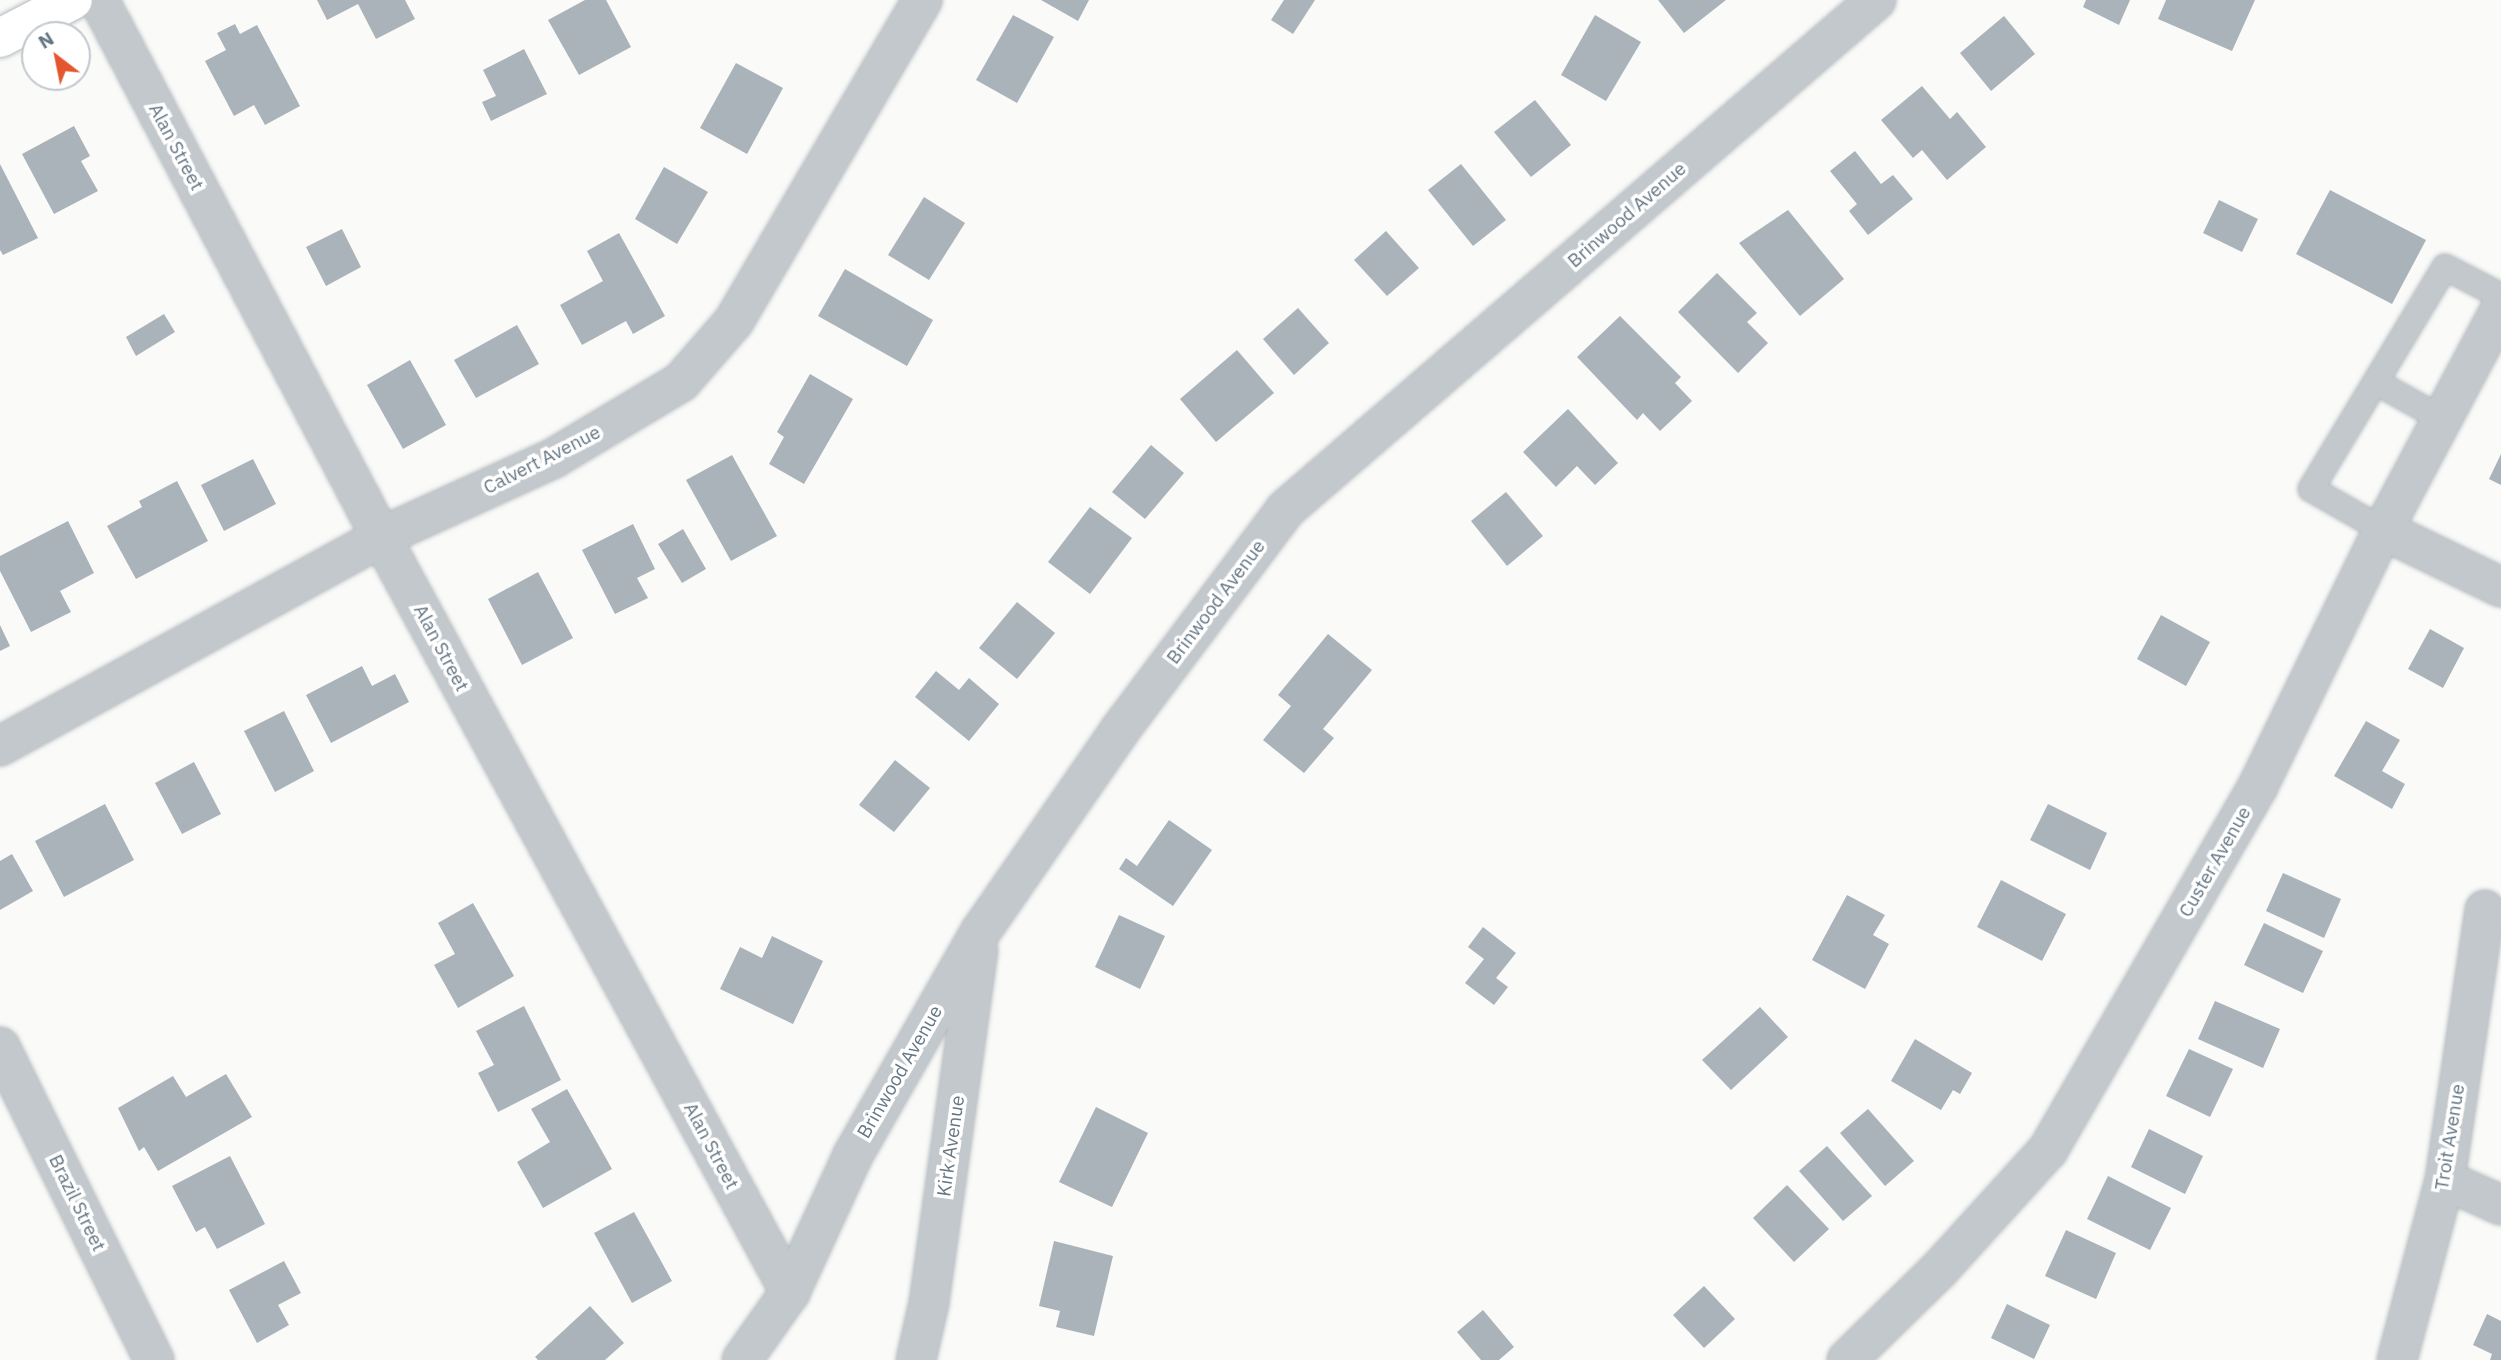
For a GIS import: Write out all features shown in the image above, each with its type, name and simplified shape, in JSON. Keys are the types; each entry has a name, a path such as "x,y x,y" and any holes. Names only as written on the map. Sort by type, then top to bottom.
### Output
{"street":[{"path":"0,38 73,0"},
{"name":"Alan Street","path":"99,0 381,537 790,1292"},
{"name":"Calvert Avenue","path":"0,746 381,537 554,458 681,382 734,321 922,0"},
{"name":"Brinwood Avenue","path":"742,1360 790,1292 853,1155 981,931 1120,730 1286,509 1877,0"},
{"name":"Custer Avenue","path":"1847,1360 1939,1270 2048,1150 2258,786 2383,530 2501,308"},
{"path":"2383,530 2501,587"},
{"name":"Troit Avenue","path":"2397,1360 2445,1180 2485,910"},
{"name":"Kirk Avenue","path":"916,1360 929,1303 981,931"},
{"name":"Brazil Street","path":"0,1047 154,1360"},
{"path":"2445,1180 2501,1206"}],"lane":[{"path":"2383,530 2311,489 2445,267 2501,296"},
{"path":"2376,383 2442,419"}],"building":[{"path":"317,0 405,0 415,19 376,39 358,4 327,20"},
{"path":"585,0 606,0 631,47 579,75 548,20"},
{"path":"1041,0 1089,0 1078,21"},
{"path":"1284,0 1315,0 1293,34 1271,20"},
{"path":"1658,0 1726,0 1684,33"},
{"path":"2086,0 2130,0 2119,25 2083,7"},
{"path":"2166,0 2255,0 2232,51 2158,19"},
{"path":"1013,15 1054,37 1017,103 976,80"},
{"path":"1595,15 1641,42 1606,101 1561,75"},
{"path":"2004,16 2035,54 1991,91 1960,53"},
{"path":"235,24 240,34 257,25 300,106 265,125 254,105 234,116 205,61 226,50 217,33"},
{"path":"524,49 547,94 491,121 482,102 496,96 483,70"},
{"path":"736,63 783,88 747,154 700,128"},
{"path":"1922,86 1950,119 1957,112 1986,147 1947,180 1922,150 1913,158 1881,120"},
{"path":"1535,100 1571,145 1531,177 1494,132"},
{"path":"74,126 90,156 81,161 98,191 54,214 22,154"},
{"path":"1855,151 1881,184 1893,175 1913,199 1868,235 1849,211 1857,204 1830,171"},
{"path":"0,164 38,238 3,255 0,250"},
{"path":"1461,164 1506,220 1473,246 1428,190"},
{"path":"664,167 708,192 677,244 635,219"},
{"path":"2330,190 2426,240 2392,304 2296,254"},
{"path":"924,197 965,223 929,280 888,255"},
{"path":"2219,200 2258,219 2242,252 2203,233"},
{"path":"1788,210 1844,279 1800,316 1739,243"},
{"path":"342,229 361,267 326,286 306,247"},
{"path":"1386,231 1419,268 1387,296 1354,260"},
{"path":"619,233 665,316 633,334 626,321 582,345 560,305 603,281 587,251"},
{"path":"845,269 933,320 907,366 818,316"},
{"path":"1717,273 1757,313 1747,322 1768,343 1738,373 1678,312"},
{"path":"1298,308 1329,343 1294,375 1263,339"},
{"path":"164,314 175,332 136,356 126,337"},
{"path":"1620,316 1681,377 1675,383 1692,401 1660,431 1643,413 1637,420 1577,357"},
{"path":"517,325 539,364 476,398 454,360"},
{"path":"1237,350 1274,393 1216,442 1180,399"},
{"path":"410,360 446,425 403,449 367,385"},
{"path":"810,374 853,399 804,484 769,464 784,437 777,432"},
{"path":"1568,409 1618,463 1595,485 1577,466 1556,487 1523,452"},
{"path":"1151,445 1184,473 1145,519 1112,492"},
{"path":"2501,454 2501,485 2489,479"},
{"path":"732,455 777,536 731,561 686,480"},
{"path":"253,459 276,504 224,531 201,485"},
{"path":"177,481 208,541 136,579 107,526 142,507 139,501"},
{"path":"1506,492 1543,536 1507,566 1471,521"},
{"path":"1090,507 1132,538 1090,594 1048,562"},
{"path":"68,521 94,573 60,591 71,612 31,632 0,571 0,556"},
{"path":"633,524 655,569 637,578 648,598 615,614 582,550"},
{"path":"683,529 706,569 682,583 658,544"},
{"path":"538,572 573,638 522,665 488,599"},
{"path":"1017,602 1055,633 1017,679 979,648"},
{"path":"2161,615 2210,642 2186,686 2137,659"},
{"path":"0,625 10,646 0,651"},
{"path":"2430,629 2464,648 2443,688 2408,669"},
{"path":"1328,634 1372,670 1323,729 1334,738 1304,773 1263,740 1291,706 1278,695"},
{"path":"362,666 372,686 395,674 409,702 331,743 306,695"},
{"path":"936,671 959,690 969,678 999,704 969,741 915,697"},
{"path":"284,711 314,771 275,792 244,731"},
{"path":"2366,721 2400,740 2382,771 2405,784 2392,809 2334,776"},
{"path":"895,760 930,788 894,832 859,805"},
{"path":"194,762 221,814 182,834 155,783"},
{"path":"105,804 134,860 64,897 35,841"},
{"path":"2048,804 2107,833 2090,870 2030,840"},
{"path":"1169,820 1212,850 1173,906 1119,869 1126,858 1137,866"},
{"path":"12,854 33,891 0,910 0,861"},
{"path":"2283,873 2341,899 2324,938 2266,911"},
{"path":"2001,880 2066,914 2042,961 1977,927"},
{"path":"1847,895 1885,915 1873,935 1889,944 1865,989 1812,960"},
{"path":"473,903 514,976 458,1008 434,965 455,954 438,923"},
{"path":"1119,915 1165,936 1140,989 1095,967"},
{"path":"2264,923 2323,951 2303,993 2244,965"},
{"path":"1483,927 1516,953 1496,978 1508,987 1494,1005 1465,983 1484,959 1468,947"},
{"path":"772,936 823,961 793,1024 720,989 740,947 762,958"},
{"path":"2215,1001 2280,1029 2263,1068 2198,1039"},
{"path":"524,1006 561,1080 498,1112 478,1073 494,1065 476,1031"},
{"path":"1760,1007 1788,1037 1731,1090 1702,1060"},
{"path":"1915,1039 1972,1073 1960,1094 1953,1090 1941,1110 1891,1081"},
{"path":"2189,1049 2233,1069 2210,1117 2166,1096"},
{"path":"226,1074 252,1117 158,1171 144,1147 139,1151 118,1108 173,1076 186,1097"},
{"path":"567,1089 612,1169 543,1208 517,1162 550,1142 531,1109"},
{"path":"1096,1107 1148,1133 1112,1207 1059,1182"},
{"path":"1868,1109 1914,1161 1885,1186 1840,1133"},
{"path":"2149,1129 2203,1156 2185,1194 2131,1167"},
{"path":"1827,1146 1872,1196 1843,1221 1799,1171"},
{"path":"230,1156 265,1224 217,1249 205,1227 196,1232 172,1186"},
{"path":"2108,1176 2171,1208 2150,1250 2087,1219"},
{"path":"1787,1185 1829,1229 1794,1262 1753,1218"},
{"path":"634,1212 672,1281 632,1303 594,1233"},
{"path":"2066,1230 2116,1253 2096,1299 2045,1276"},
{"path":"1054,1241 1113,1256 1094,1336 1056,1327 1060,1311 1039,1306"},
{"path":"284,1261 301,1293 278,1305 289,1325 257,1343 229,1290"},
{"path":"1704,1286 1735,1319 1704,1348 1673,1315"},
{"path":"2007,1304 2050,1325 2034,1359 1991,1338"},
{"path":"590,1306 624,1343 605,1360 538,1360 535,1357"},
{"path":"1483,1310 1514,1347 1499,1360 1481,1360 1457,1332"},
{"path":"2487,1314 2501,1321 2501,1360 2490,1360 2492,1354 2473,1345"}]}
